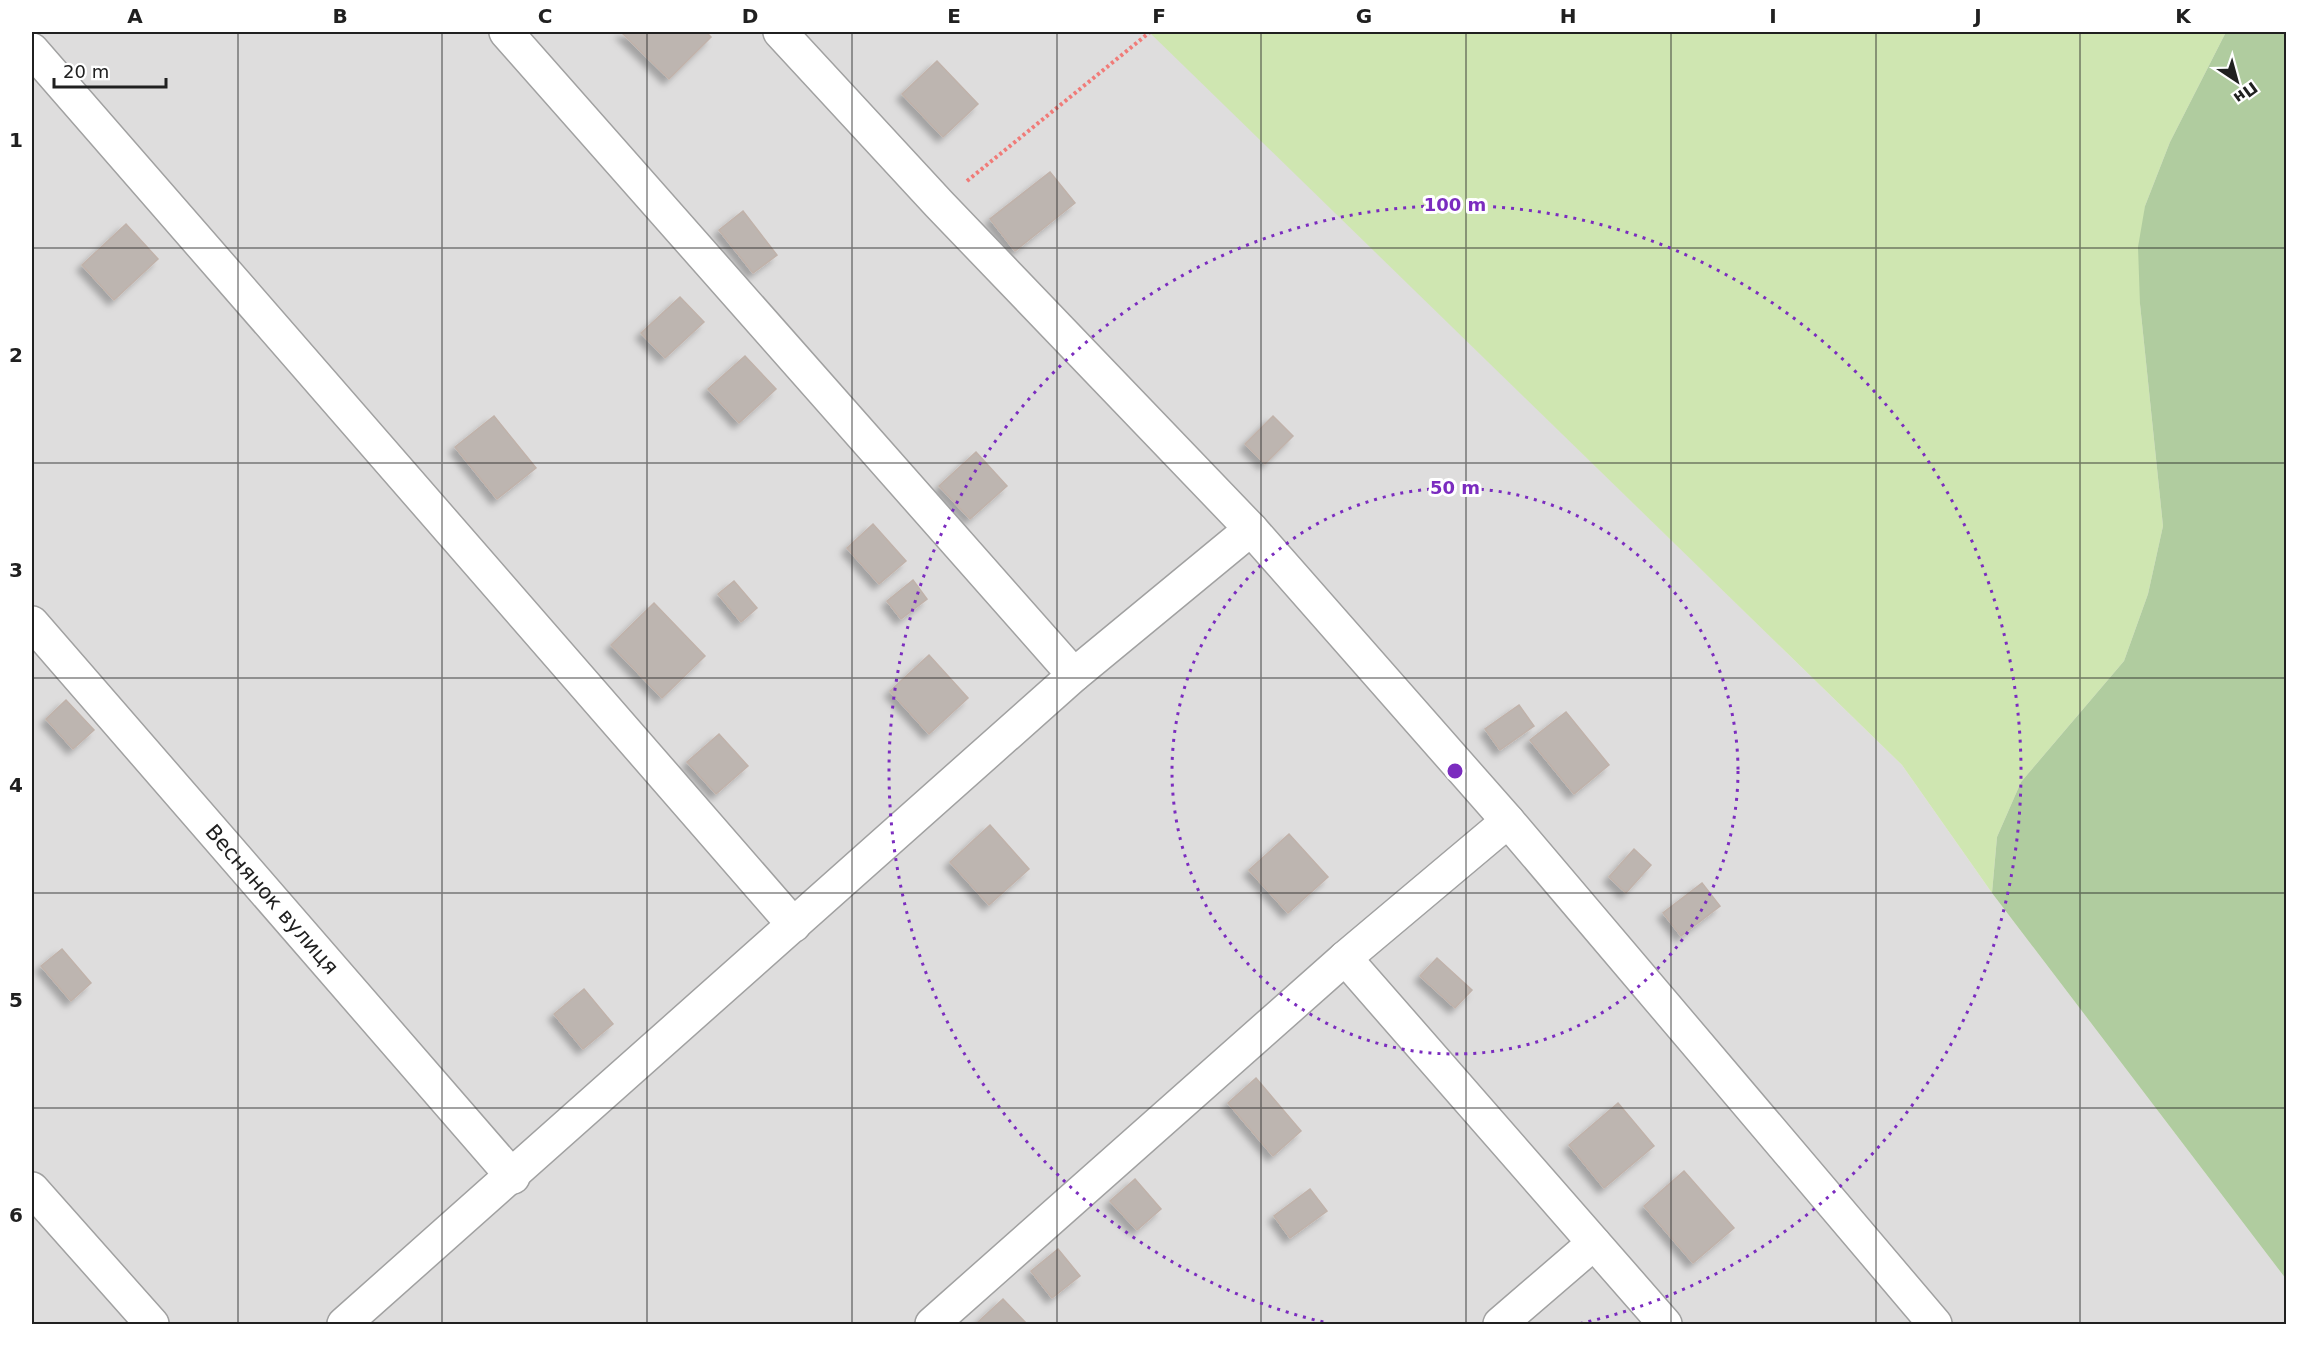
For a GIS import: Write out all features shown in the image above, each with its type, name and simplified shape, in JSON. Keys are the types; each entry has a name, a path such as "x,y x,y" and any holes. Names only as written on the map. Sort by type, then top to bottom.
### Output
{"street":[{"path":"506,32 1074,675"},
{"path":"780,32 939,204 1251,529 1508,820 1935,1324"},
{"path":"32,50 794,925"},
{"path":"344,1324 513,1177 1074,675 1251,529"},
{"name":"Веснянок вулиця","path":"32,623 513,1177"},
{"path":"932,1324 1345,958 1508,820"},
{"path":"1345,958 1665,1324"},
{"path":"32,1189 152,1324"},
{"path":"1500,1324 1594,1243"}],"path":[{"path":"939,204 1150,32"}],"shaded area":[{"path":"32,32 1150,32 1902,765 1992,893 2286,1279 2286,1324 32,1324"}],"green space":[{"path":"1149,32 2226,32 2170,142 2145,206 2140,304 2163,526 2148,594 2124,661 2021,782 1997,837 1992,893 1902,765"},
{"path":"2226,32 2286,32 2286,1279 1992,893 1997,837 2021,782 2124,661 2148,594 2163,526 2140,304 2138,247 2145,206 2170,142"}],"building":[{"path":"621,32 706,32 711,37 669,79"},
{"path":"937,61 978,104 943,137 902,94"},
{"path":"1050,172 1075,203 1015,251 990,219"},
{"path":"743,211 777,255 753,273 719,230"},
{"path":"126,224 158,259 114,300 82,265"},
{"path":"680,297 704,322 665,358 641,333"},
{"path":"745,356 776,389 739,423 708,389"},
{"path":"494,416 536,468 497,499 455,447"},
{"path":"1273,416 1293,436 1265,464 1245,444"},
{"path":"976,452 1007,486 970,519 939,486"},
{"path":"873,524 906,561 879,584 847,548"},
{"path":"913,580 927,599 901,619 887,601"},
{"path":"734,581 757,608 741,622 718,594"},
{"path":"654,603 705,656 662,698 611,645"},
{"path":"929,655 968,698 929,734 890,691"},
{"path":"66,700 94,730 73,749 46,719"},
{"path":"1519,705 1534,726 1500,750 1485,729"},
{"path":"1566,712 1609,765 1574,794 1530,740"},
{"path":"719,734 748,766 716,794 687,762"},
{"path":"990,825 1029,869 989,905 950,862"},
{"path":"1289,834 1328,877 1288,913 1249,870"},
{"path":"1634,849 1651,865 1626,893 1609,877"},
{"path":"1702,883 1720,906 1681,936 1663,913"},
{"path":"62,949 91,983 71,1001 41,966"},
{"path":"1437,958 1472,990 1455,1008 1420,976"},
{"path":"584,989 613,1024 583,1049 554,1014"},
{"path":"1256,1078 1301,1131 1273,1156 1228,1103"},
{"path":"1618,1103 1654,1146 1604,1188 1569,1145"},
{"path":"1684,1171 1734,1228 1693,1263 1644,1206"},
{"path":"1135,1179 1161,1209 1137,1230 1110,1201"},
{"path":"1310,1189 1327,1211 1290,1238 1274,1216"},
{"path":"1058,1249 1080,1276 1052,1298 1031,1271"},
{"path":"1003,1299 1027,1324 980,1324 978,1322"}]}
